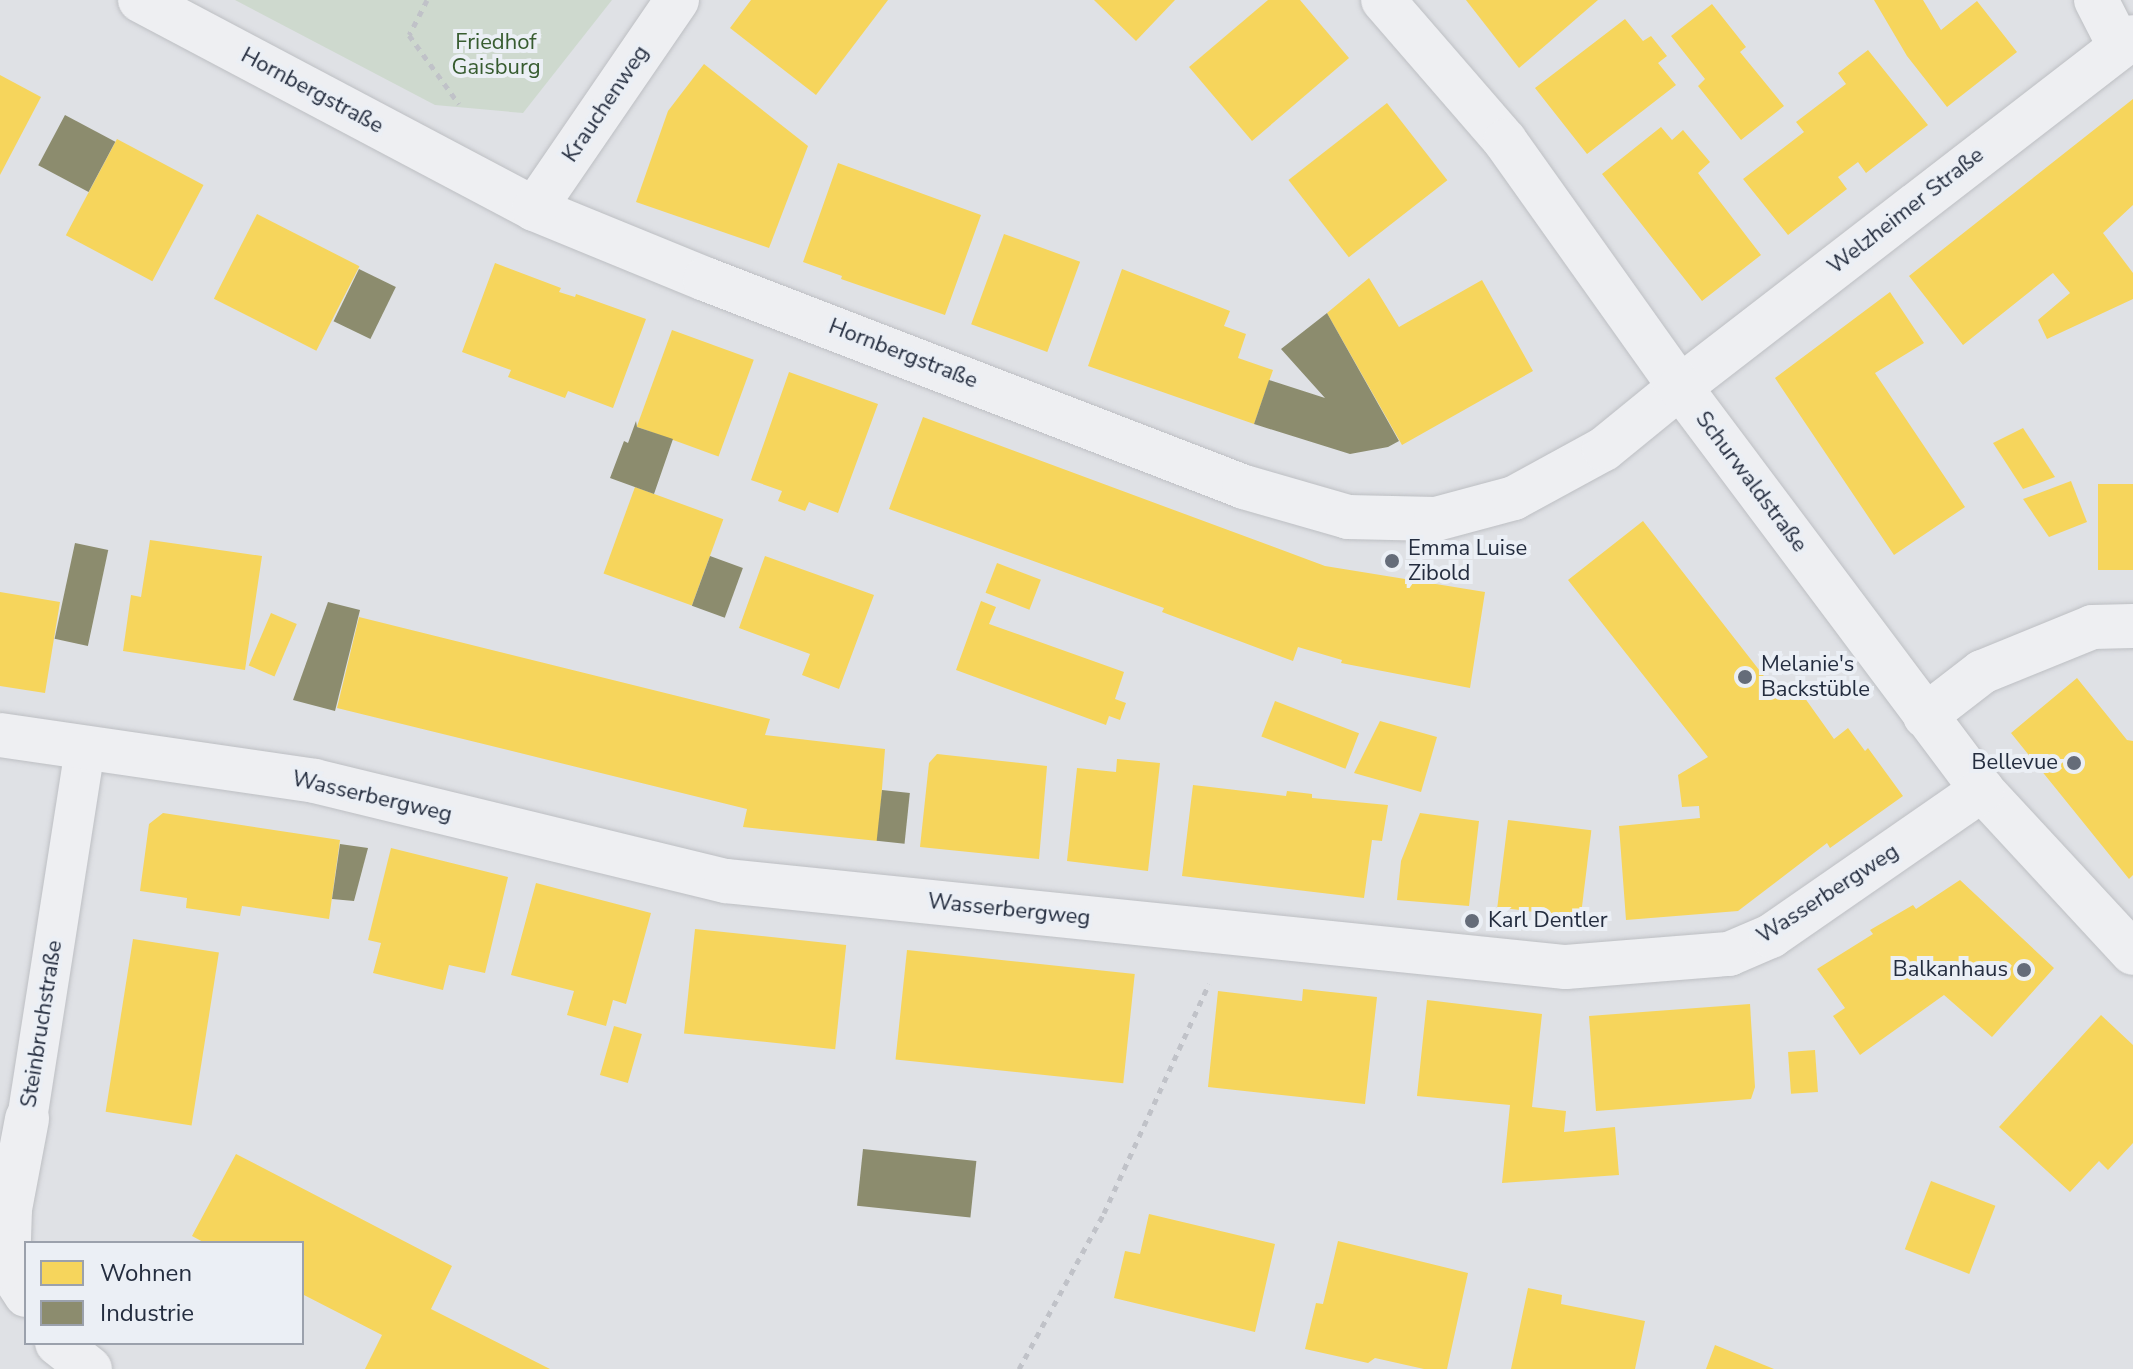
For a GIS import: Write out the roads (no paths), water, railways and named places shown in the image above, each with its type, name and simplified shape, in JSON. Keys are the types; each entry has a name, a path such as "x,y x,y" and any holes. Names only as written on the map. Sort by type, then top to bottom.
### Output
{"street":[{"name":"Hornbergstraße","path":"140,0 534,209 705,279 1244,487 1348,517 1436,519 1514,498 1604,449 1680,387"},
{"name":"Krauchenweg","path":"534,209 677,0"},
{"name":"Schurwaldstraße","path":"1383,0 1505,141 1680,387 1982,790 2133,953"},
{"path":"2096,0 2126,41"},
{"name":"Welzheimer Straße","path":"1680,387 2126,41"},
{"path":"1925,716 1982,672 2092,627 2133,626"},
{"name":"Wasserbergweg","path":"0,735 315,781 726,881 1566,967 1729,954 1771,936 1982,790"},
{"name":"Steinbruchstraße","path":"24,1292 8,1267 10,1209 85,748"},
{"path":"60,1345 90,1369"}],"place":[{"name":"Emma Luise Zibold","path":"1392,561"},
{"name":"Melanie's Backstüble","path":"1745,677"},
{"name":"Bellevue","path":"2074,763"},
{"name":"Karl Dentler","path":"1472,921"},
{"name":"Balkanhaus","path":"2024,970"}],"park label":[{"name":"Friedhof Gaisburg","path":"496,54"}]}
